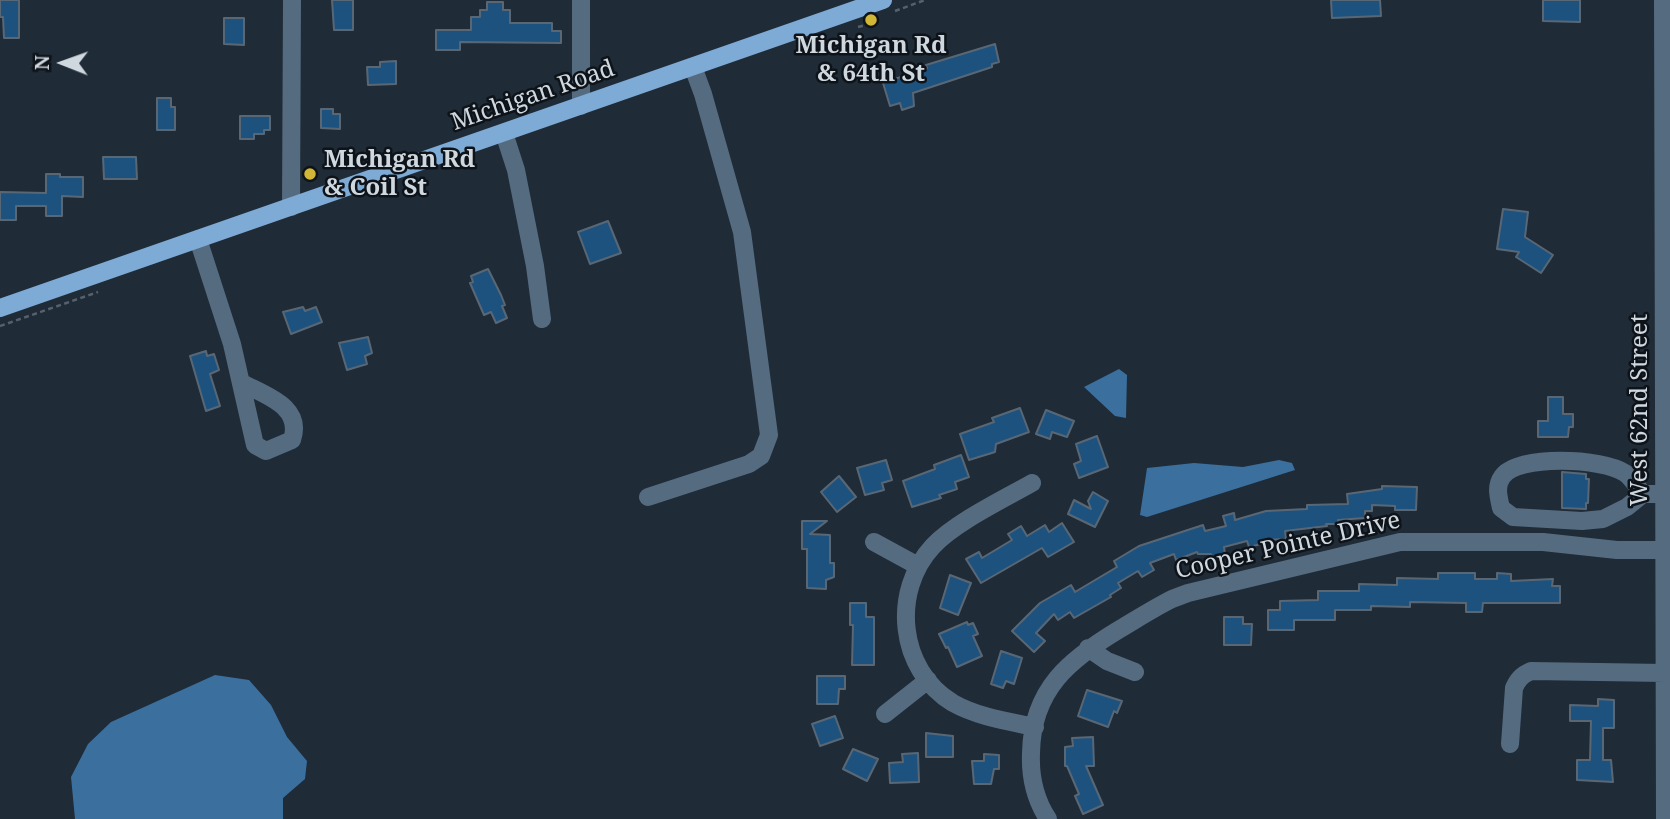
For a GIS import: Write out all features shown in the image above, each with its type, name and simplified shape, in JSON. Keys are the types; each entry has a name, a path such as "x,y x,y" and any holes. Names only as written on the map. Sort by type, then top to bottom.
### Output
{"main road":[{"name":"Michigan Road","path":"0,308 581,106 853,5 883,0"}],"street":[{"path":"291,207 292,0"},
{"path":"581,0 581,106"},
{"name":"West 62nd Street","path":"1663,0 1667,405 1664,494 1667,755 1665,819"},
{"path":"648,497 749,464 761,456 769,435 742,232 703,94 692,66"},
{"path":"503,132 516,170 536,266 542,319"},
{"path":"198,239 242,383"},
{"path":"1643,494 1625,473 1598,462 1577,460 1512,467 1501,478 1497,492 1501,508 1514,517 1582,521 1603,519 1627,507 1643,494 1664,494"},
{"path":"1032,482 946,534 934,545 918,566 910,584 905,611 912,650 928,680 945,697 964,709 1035,727"},
{"path":"874,542 918,566"},
{"name":"Cooper Pointe Drive","path":"1048,819 1037,797 1032,778 1031,740 1042,702 1051,685 1068,665 1088,648 1183,594 1392,543 1543,542 1616,550 1665,550"},
{"path":"1088,648 1107,661 1135,672"},
{"path":"1510,744 1514,688 1517,680 1524,674 1531,671 1665,673"},
{"path":"885,714 928,680"}],"water":[{"path":"1119,369 1127,375 1126,418 1115,416 1084,387"},
{"path":"1279,460 1292,463 1295,470 1147,517 1140,515 1147,468 1194,463 1243,467"},
{"path":"215,675 249,680 271,705 287,737 307,761 305,779 283,798 283,819 75,819 71,777 88,744 111,722"}],"building":[{"path":"0,0 19,0 19,38 4,38"},
{"path":"332,0 353,0 353,30 334,30"},
{"path":"1331,0 1380,0 1381,16 1332,18"},
{"path":"1543,0 1580,0 1580,22 1543,21"},
{"path":"487,2 503,2 503,10 510,10 510,23 552,23 552,31 561,31 561,43 460,42 460,50 436,50 436,30 471,30 471,17 480,17 480,10 487,10"},
{"path":"224,18 244,18 244,45 224,44"},
{"path":"995,44 999,62 992,64 992,67 913,93 914,106 902,110 900,103 890,106 883,83 927,68 926,65"},
{"path":"396,61 396,84 368,85 367,67 380,67 380,62"},
{"path":"157,98 171,98 171,107 175,107 175,130 157,130"},
{"path":"321,109 333,109 333,114 340,114 340,129 321,128"},
{"path":"240,116 270,116 270,130 264,130 264,134 254,134 254,139 240,139"},
{"path":"103,157 136,157 137,179 104,179"},
{"path":"46,174 83,177 83,197 62,196 62,216 46,216 46,206 16,206 16,220 0,220 0,192 46,193"},
{"path":"1503,209 1528,212 1525,237 1553,255 1541,273 1516,257 1519,252 1497,249"},
{"path":"608,221 621,253 590,264 578,232"},
{"path":"488,269 505,305 502,306 507,318 496,323 491,312 484,315 470,283 473,282 471,276"},
{"path":"303,307 305,311 316,307 322,322 291,334 283,312"},
{"path":"368,337 372,353 365,356 367,364 347,370 339,343"},
{"path":"206,351 207,356 214,354 219,370 210,374 220,406 206,411 190,356"},
{"path":"1548,397 1563,397 1563,414 1573,414 1573,427 1569,427 1568,437 1538,437 1538,421 1548,421"},
{"path":"1020,408 1029,432 996,444 995,452 969,460 960,434 994,422 992,418"},
{"path":"1046,410 1074,421 1067,437 1052,432 1050,439 1036,434"},
{"path":"1097,436 1108,467 1079,478 1074,464 1081,461 1076,444"},
{"path":"961,455 969,477 955,482 957,489 939,495 941,498 912,507 903,481 935,469 934,465"},
{"path":"886,460 892,480 882,483 884,490 865,495 857,468"},
{"path":"1562,472 1586,474 1586,479 1589,479 1586,509 1562,508"},
{"path":"839,476 856,497 837,512 821,492"},
{"path":"1382,486 1417,487 1416,510 1395,510 1395,506 1372,505 1372,511 1365,511 1365,518 1338,520 1338,524 1285,531 1286,539 1264,540 1265,543 1249,547 1247,541 1224,547 1225,554 1212,557 1211,554 1197,552 1176,560 1174,554 1150,563 1154,570 1142,577 1138,571 1118,583 1121,588 1110,595 1111,597 1074,618 1070,612 1058,620 1054,614 1036,633 1045,641 1034,652 1012,631 1040,603 1071,585 1075,592 1117,567 1114,561 1139,546 1203,525 1205,531 1226,526 1223,516 1234,513 1235,520 1266,511 1307,509 1307,505 1348,504 1347,494 1382,489"},
{"path":"1093,492 1108,501 1095,527 1068,514 1074,500 1091,509 1088,501"},
{"path":"802,521 827,521 810,534 830,535 830,563 834,563 834,577 826,580 826,589 807,588 807,549 802,549"},
{"path":"1062,523 1074,542 1048,557 1042,548 981,583 966,559 979,552 982,558 1012,540 1008,534 1021,526 1027,536 1045,525 1049,532"},
{"path":"1438,573 1475,573 1475,579 1497,579 1497,573 1511,574 1511,581 1553,579 1552,586 1560,586 1560,603 1483,603 1482,612 1466,612 1466,603 1410,602 1410,607 1371,606 1371,610 1335,610 1335,620 1294,620 1294,630 1268,630 1268,610 1280,610 1280,601 1318,600 1318,591 1359,591 1359,584 1397,585 1397,578 1438,579"},
{"path":"950,575 971,583 958,615 940,608"},
{"path":"850,603 866,603 866,617 874,617 874,665 852,665 853,625 850,625"},
{"path":"1224,617 1243,617 1243,624 1252,624 1251,645 1224,645"},
{"path":"967,622 968,625 973,623 978,634 973,636 982,656 957,667 939,634"},
{"path":"1001,651 1022,658 1014,684 1006,681 1003,688 991,684"},
{"path":"817,676 845,676 845,689 839,689 838,704 817,704"},
{"path":"1087,690 1122,701 1117,713 1114,711 1108,727 1078,716"},
{"path":"1598,699 1614,700 1614,728 1603,728 1603,760 1611,760 1613,782 1577,780 1577,760 1590,760 1591,721 1570,721 1570,705 1598,706"},
{"path":"835,716 843,738 820,746 812,724"},
{"path":"926,733 953,736 953,757 926,757"},
{"path":"1093,737 1094,766 1086,766 1103,805 1083,814 1075,796 1079,794 1065,766 1065,747 1073,746 1072,738"},
{"path":"853,749 878,759 867,781 843,769"},
{"path":"918,753 919,782 890,783 889,763 903,762 902,754"},
{"path":"984,754 999,755 999,769 994,769 991,784 974,784 972,761 984,761"}],"place":[{"name":"Michigan Rd & 64th St","path":"871,20"},
{"name":"Michigan Rd & Coil St","path":"310,174"}]}
